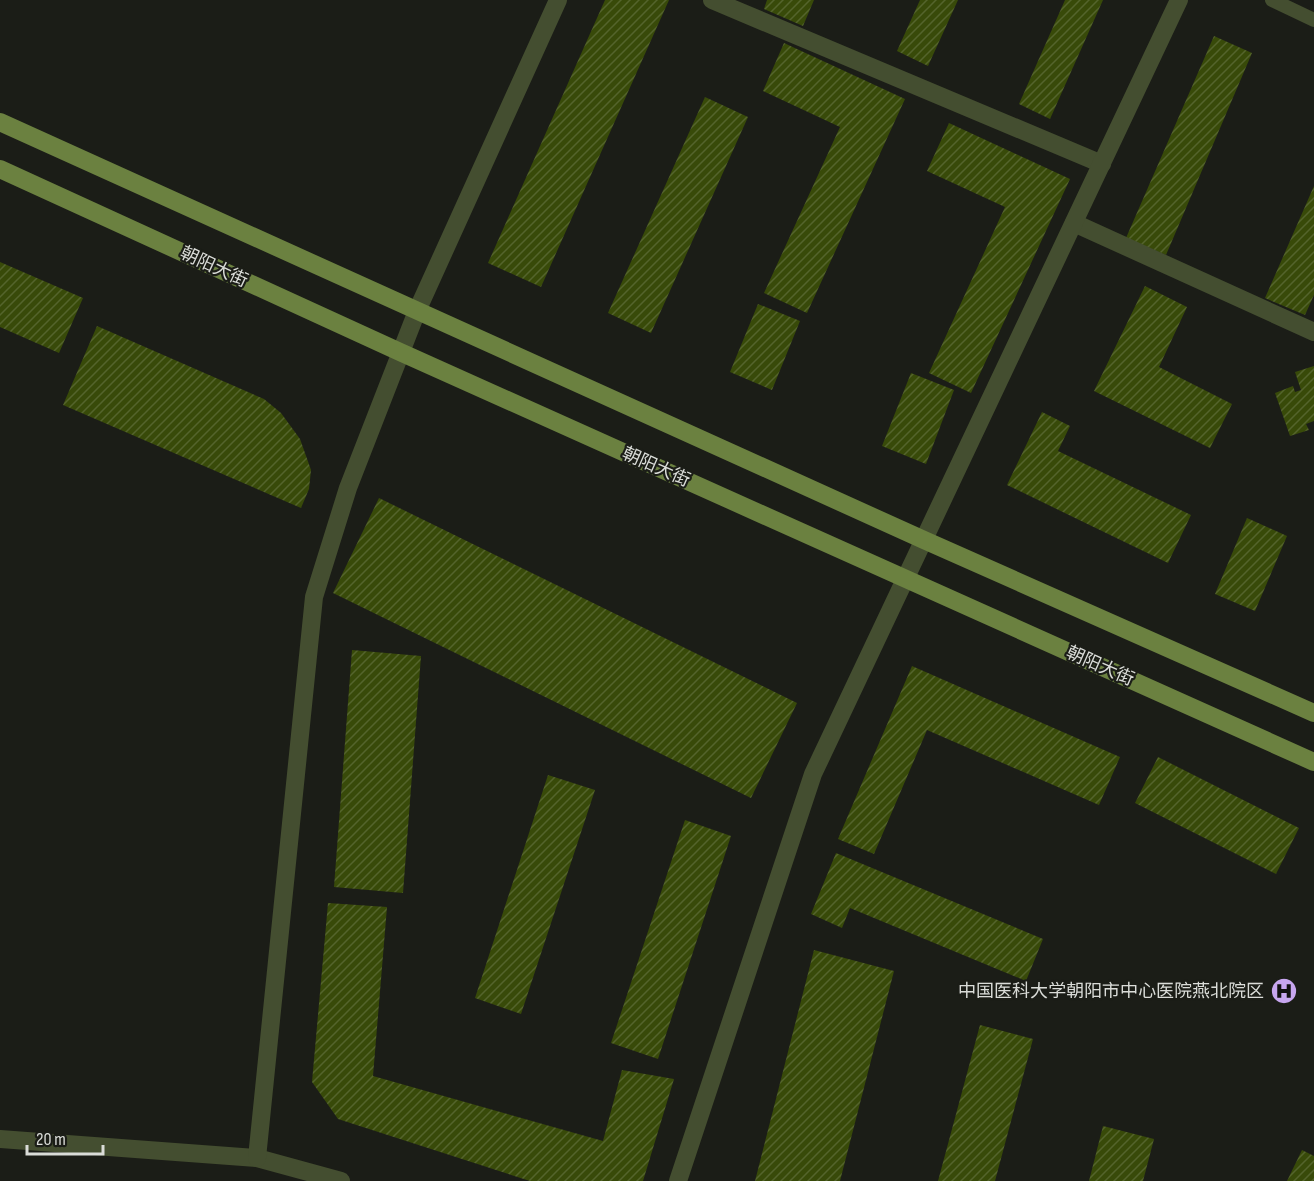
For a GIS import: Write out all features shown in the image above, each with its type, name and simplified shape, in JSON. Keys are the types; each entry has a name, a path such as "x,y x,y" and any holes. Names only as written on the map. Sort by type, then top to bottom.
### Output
{"main road":[{"path":"0,122 924,540 1314,713"},
{"name":"朝阳大街","path":"0,170 1314,762"}],"street":[{"path":"257,1158 314,597 348,488 417,310 558,0"},
{"path":"712,0 1102,164"},
{"path":"678,1181 813,774 1179,0"},
{"path":"1074,224 1314,332"},
{"path":"0,1139 257,1158 340,1181"}],"lane":[{"path":"1272,0 1314,20"}],"building":[{"path":"605,0 669,0 541,287 488,263"},
{"path":"767,0 814,0 803,26 764,9"},
{"path":"920,0 958,0 928,66 897,51"},
{"path":"1065,0 1103,0 1050,119 1019,104"},
{"path":"1214,36 1252,53 1166,255 1126,238"},
{"path":"784,43 905,99 807,313 764,293 840,127 763,91"},
{"path":"705,97 748,117 651,333 608,313"},
{"path":"949,123 1070,179 971,393 929,373 1005,207 927,171"},
{"path":"1314,186 1314,295 1305,315 1265,298"},
{"path":"0,262 83,298 59,353 0,327"},
{"path":"1145,286 1187,307 1159,367 1232,404 1210,448 1094,391"},
{"path":"758,304 800,321 772,390 730,372"},
{"path":"97,326 264,399 281,413 300,439 311,470 309,489 301,508 63,405"},
{"path":"1314,366 1314,421 1306,424 1309,430 1290,436 1275,393 1293,386 1295,392 1301,390 1295,372"},
{"path":"911,373 954,390 926,464 882,446"},
{"path":"1042,412 1070,426 1058,451 1191,515 1168,563 1007,485"},
{"path":"379,498 797,703 751,798 333,593"},
{"path":"1247,518 1287,536 1255,611 1215,594"},
{"path":"352,650 421,656 403,893 334,887"},
{"path":"912,666 1120,757 1099,805 927,730 874,854 838,839"},
{"path":"1158,757 1299,828 1276,874 1135,803"},
{"path":"548,775 595,790 521,1014 475,998"},
{"path":"685,820 731,836 658,1059 611,1043"},
{"path":"836,853 1043,939 1026,981 850,908 842,928 811,914"},
{"path":"328,903 387,907 373,1076 603,1141 622,1070 674,1079 643,1181 530,1181 338,1119 312,1082"},
{"path":"814,950 894,971 840,1181 755,1181"},
{"path":"980,1025 1033,1039 995,1181 938,1181"},
{"path":"1103,1126 1154,1139 1143,1181 1089,1181"},
{"path":"1302,1150 1314,1156 1314,1181 1287,1181"}],"place":[{"name":"中国医科大学朝阳市中心医院燕北院区","path":"1284,991"}]}
